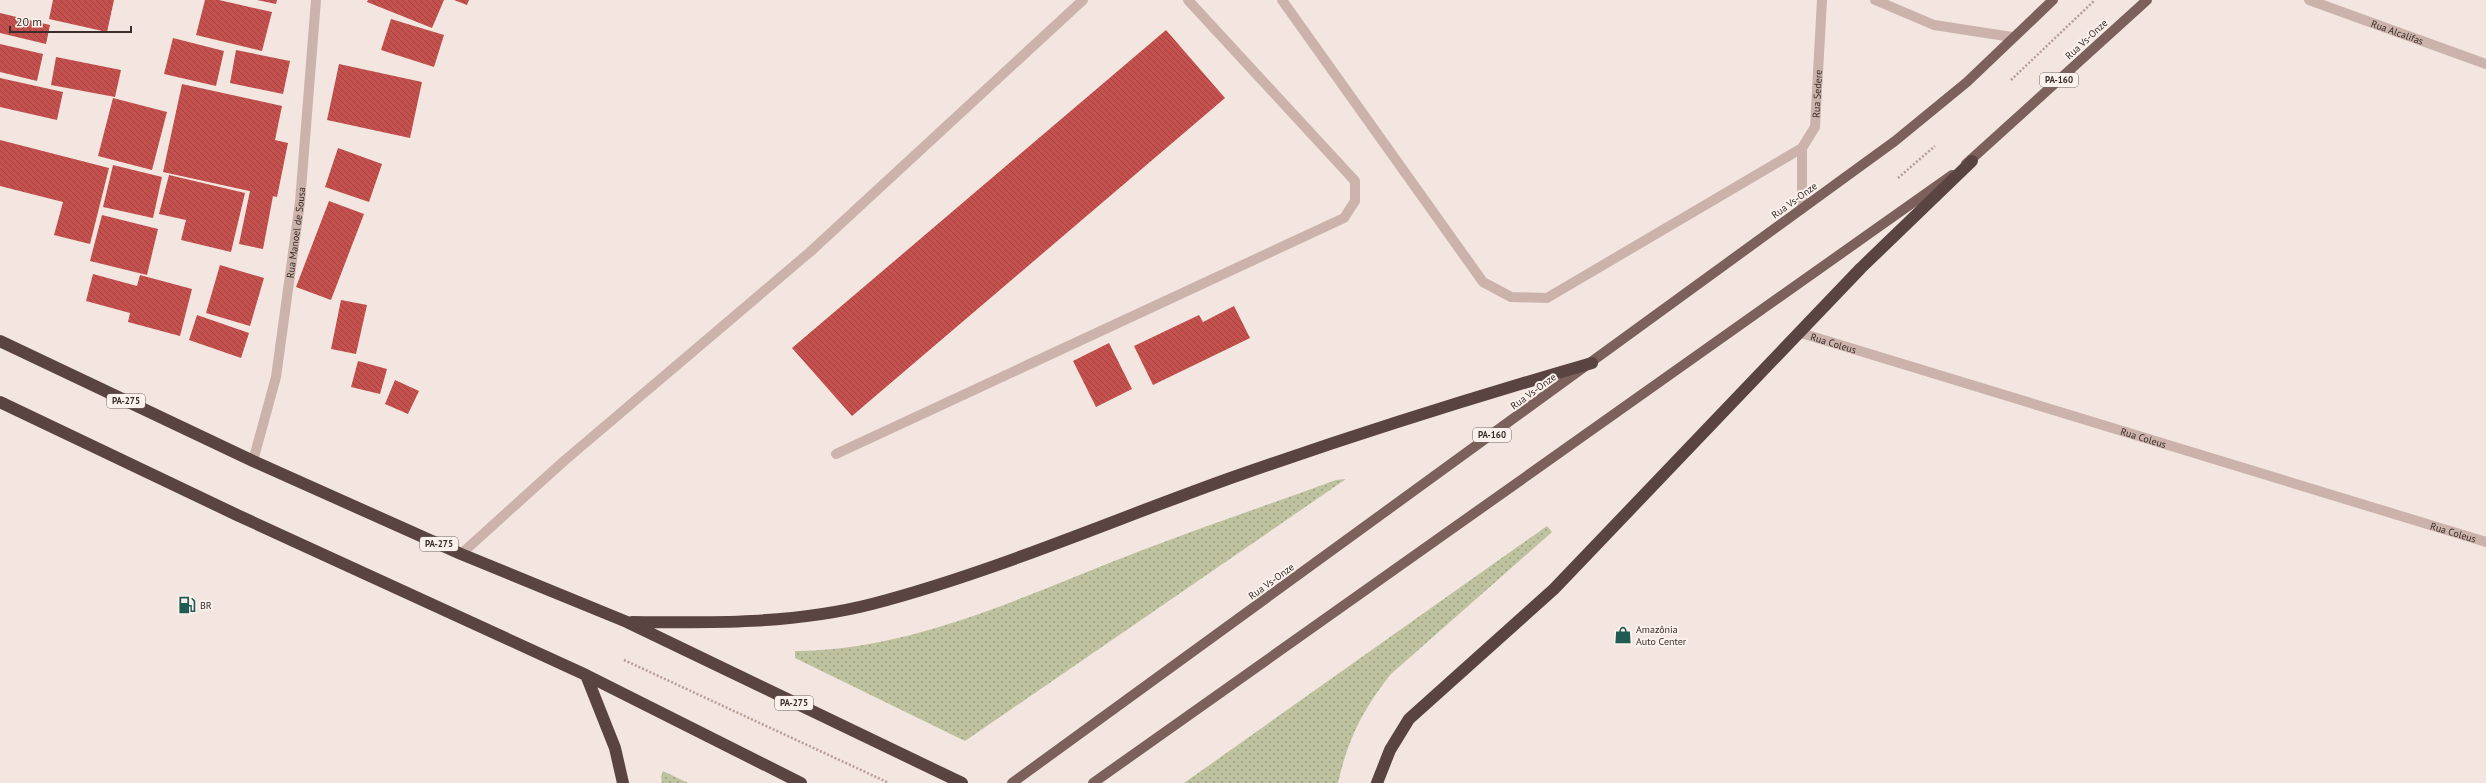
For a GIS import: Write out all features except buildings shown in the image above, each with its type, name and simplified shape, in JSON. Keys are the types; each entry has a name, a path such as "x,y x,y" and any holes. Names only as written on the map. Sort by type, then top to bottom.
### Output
{"highway":[{"path":"1377,783 1390,750 1409,719 1554,590 1801,333 1861,268 1972,161"},
{"name":"PA-275","path":"0,341 253,461 461,554 627,622 962,783"},
{"path":"627,622 719,623 799,617 871,604 930,587 1242,474 1406,420 1592,363"},
{"path":"0,402 237,515 586,675 801,783"},
{"path":"586,675 615,748 622,783"}],"main road":[{"name":"Rua Vs-Onze","path":"1012,783 1592,363 1901,136 1967,82 2012,37 2053,0"},
{"name":"Rua Vs-Onze","path":"1972,161 2146,0"},
{"name":"PA-160","path":"1093,783 1972,161"}],"street":[{"name":"Rua Manoel de Sousa","path":"253,461 276,377 300,202 315,39 316,0"},
{"path":"461,554 564,461 810,252 1083,0"},
{"path":"836,454 1344,218 1355,201 1355,181 1188,0"},
{"path":"1282,0 1483,282 1511,297 1547,298 1802,148"},
{"name":"Rua Sedere","path":"1802,148 1816,127 1822,0"},
{"path":"1875,0 1934,25 2012,37"},
{"name":"Rua Alcalifas","path":"2309,0 2486,64"},
{"path":"1802,148 1802,209"},
{"name":"Rua Coleus","path":"1801,333 2486,542"}],"green space":[{"path":"1346,479 965,741 795,658 795,651 840,648 885,641 929,630 1014,601 1189,533 1336,480"},
{"path":"1547,526 1552,532 1391,674 1372,700 1358,725 1347,752 1338,783 1184,783"},
{"path":"663,771 688,783 662,783 661,777"}],"place":[{"name":"BR","path":"187,605"},
{"name":"Amazônia Auto Center","path":"1623,635"}]}
